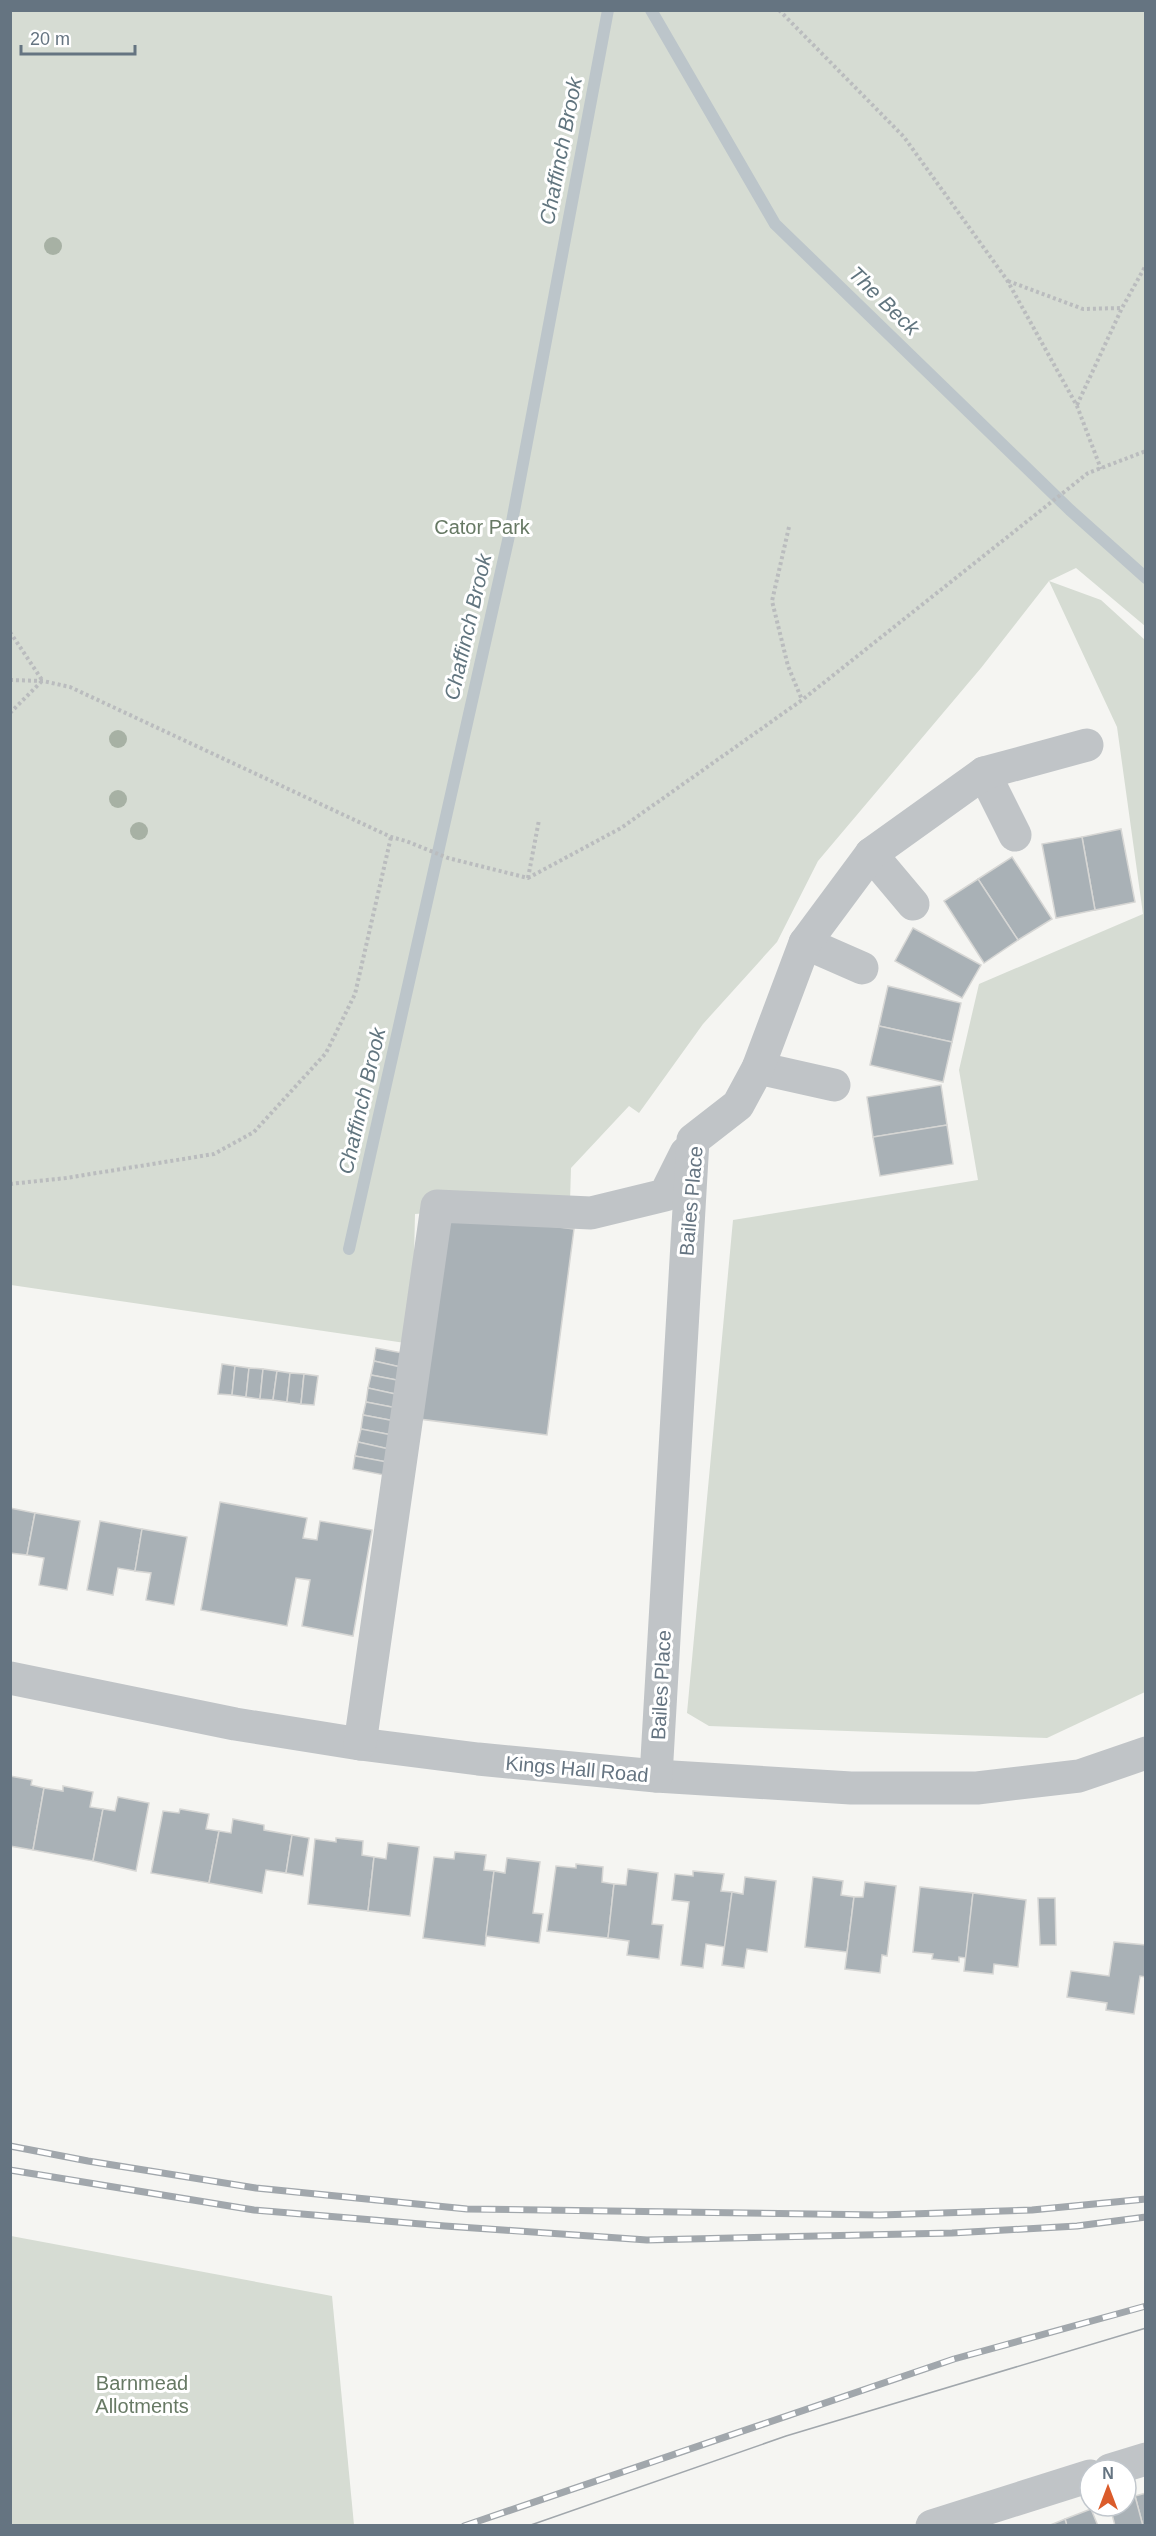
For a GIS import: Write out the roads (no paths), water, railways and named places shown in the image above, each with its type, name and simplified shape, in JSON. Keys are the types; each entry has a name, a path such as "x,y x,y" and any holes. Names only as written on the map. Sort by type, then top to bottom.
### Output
{"street":[{"name":"Bailes Place","path":"656,1776 693,1140 738,1105 758,1068 804,943 871,854 984,773 1087,745"},
{"path":"984,773 1016,835"},
{"path":"871,854 913,904"},
{"path":"804,943 862,968"},
{"path":"758,1068 834,1085"},
{"path":"360,1744 437,1206 591,1213 665,1195 693,1140"},
{"name":"Kings Hall Road","path":"10,1678 236,1724 360,1744 478,1759 656,1776 851,1788 977,1788 1079,1776 1146,1753"},
{"path":"932,2526 1078,2480"}],"waterway":[{"name":"Chaffinch Brook","path":"349,1249 511,527 608,10"},
{"name":"The Beck","path":"651,10 775,224 1070,510 1146,578"}],"tram line":[{"path":"528,2526 786,2436 1146,2328"}],"railway":[{"path":"10,2146 256,2188 467,2209 880,2215 1032,2210 1146,2199"},
{"path":"10,2170 254,2210 647,2240 952,2233 1077,2226 1146,2217"},
{"path":"464,2526 954,2359 1146,2306"}],"park label":[{"name":"Cator Park","path":"482,527"},
{"name":"Barnmead Allotments","path":"142,2394"}]}
